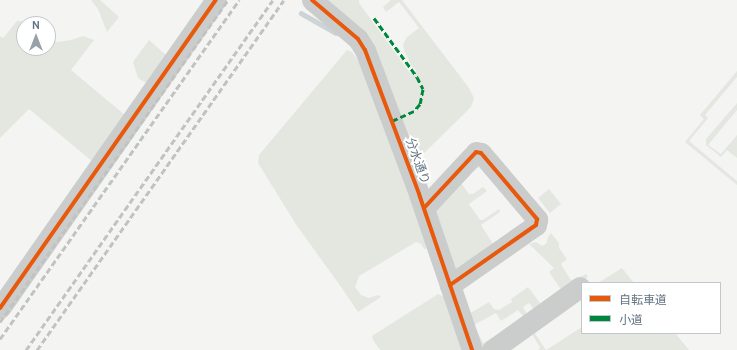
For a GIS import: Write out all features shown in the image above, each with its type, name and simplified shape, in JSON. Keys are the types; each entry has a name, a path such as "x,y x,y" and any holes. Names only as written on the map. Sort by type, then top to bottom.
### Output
{"street":[{"path":"0,308 216,0"},
{"name":"分水通り","path":"312,0 352,34 365,50 424,208 472,350"},
{"path":"424,208 476,152 481,153 537,219 536,225 450,284"},
{"path":"492,350 580,287"}],"shaded area":[{"path":"91,0 100,0 119,17 107,32 98,9"},
{"path":"318,0 359,0 359,3 410,73 417,71 411,65 404,50 403,44 407,37 419,28 399,2 386,12 383,7 391,0 402,0 469,88 474,98 471,107 415,162 426,190 433,188 434,190 428,195 423,194 370,50 363,39"},
{"path":"16,22 16,56 56,56 56,41 71,40 83,36 94,40 71,70 125,115 92,161 29,109 0,138 0,36 3,38"},
{"path":"149,40 166,55 146,83 138,78 133,62"},
{"path":"347,50 352,52 363,67 429,248 424,249 421,244 416,242 359,276 355,287 361,295 369,298 378,295 381,297 358,312 297,226 258,163 259,155"},
{"path":"737,71 737,77 705,115 708,118 689,141 737,181 737,185 685,142 704,119 700,115"},
{"path":"737,103 737,110 708,145 721,154 737,135 737,158 727,150 721,157 706,145 706,139"},
{"path":"475,160 483,164 462,180 462,184 469,194 473,194 483,187 487,191 469,204 480,220 483,220 499,209 500,212 481,225 495,247 457,274 430,209"},
{"path":"549,189 561,204 550,213 538,198"},
{"path":"551,233 559,243 559,248 567,259 561,264 570,279 573,281 586,274 588,277 564,294 549,272 554,268 529,244 536,242 542,246 546,244"},
{"path":"622,268 633,282 600,282"},
{"path":"528,287 543,307 536,312 529,303 523,307 527,314 523,316 518,310 501,321 496,313 474,325 483,343 506,330 483,349 478,348 467,315 489,302 494,309 499,310 512,302 511,299"},
{"path":"438,294 445,297 462,350 380,350 372,336"},
{"path":"529,328 532,329 546,350 538,350 540,348"},
{"path":"581,328 581,334 676,334 689,350 546,350"}],"waterway":[{"path":"301,13 336,33"}],"railway":[{"path":"0,322 228,0"},
{"path":"0,339 239,0"},
{"path":"26,350 273,0"},
{"path":"37,350 284,0"}],"marked path":[{"path":"374,18 417,77 423,89 420,104 414,111 392,121"}],"cycle path":[{"path":"0,308 216,0"},
{"path":"312,0 358,39 365,50 419,194 472,350"},
{"path":"424,208 476,152 481,153 537,219 536,225 450,285"}]}
